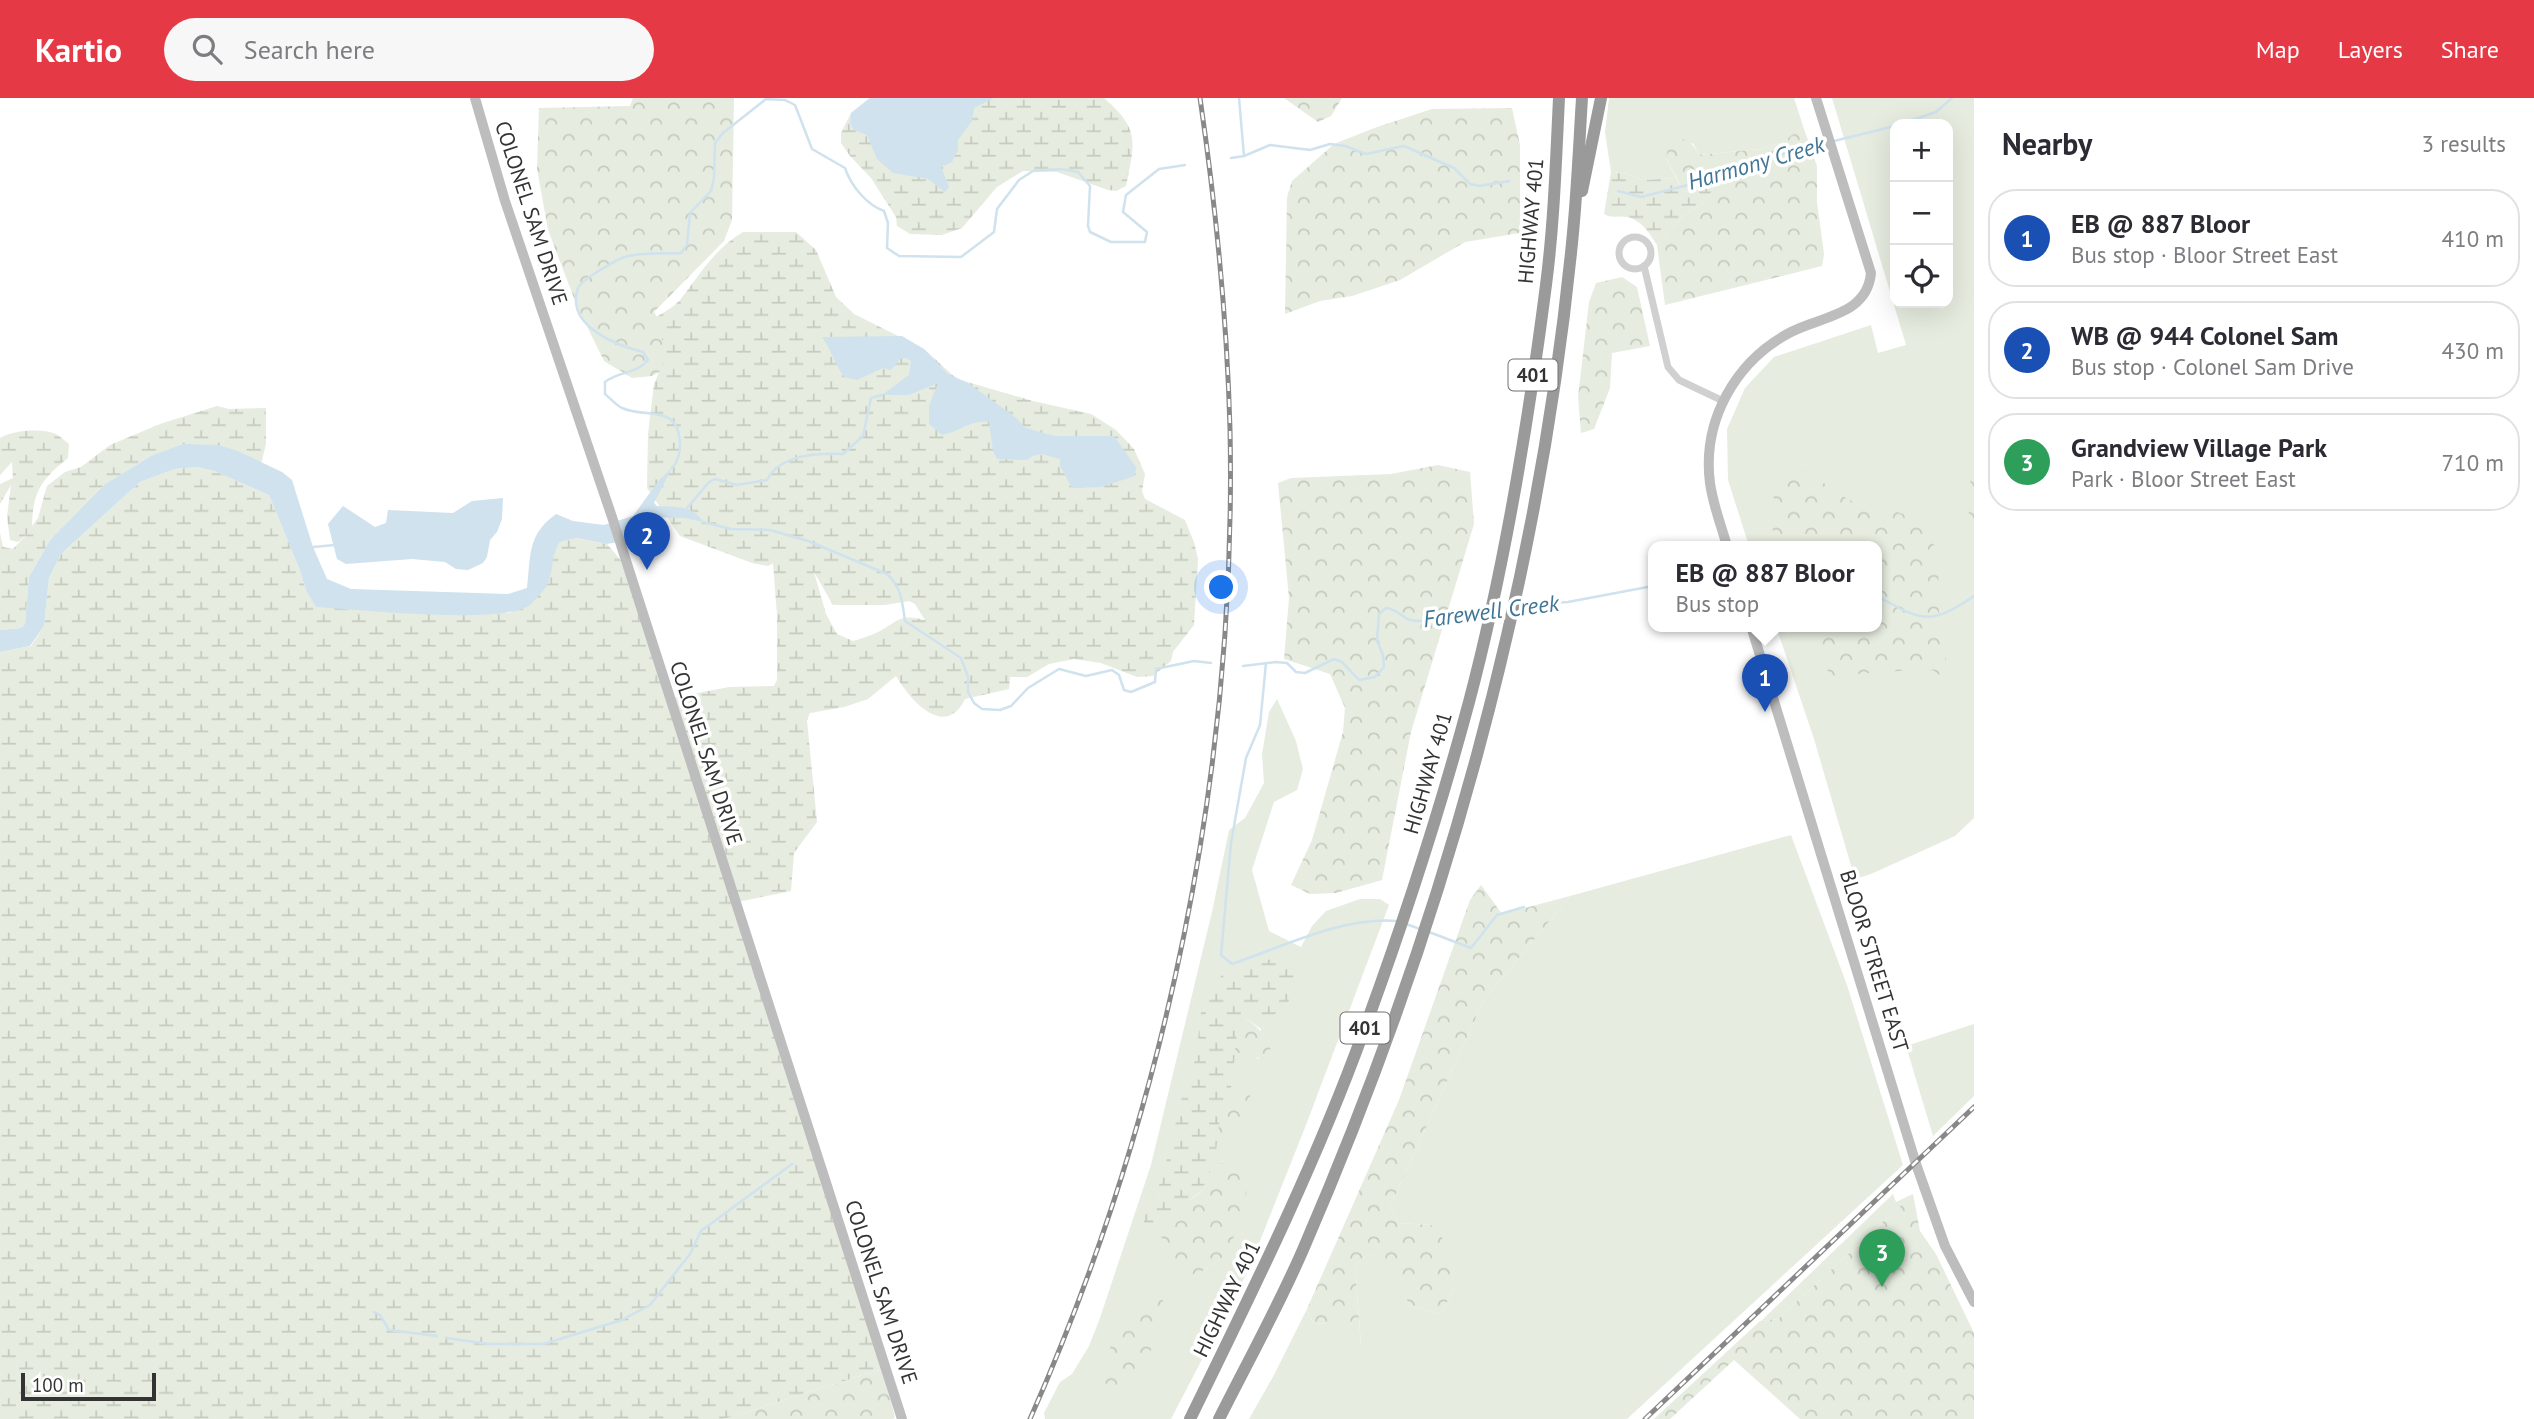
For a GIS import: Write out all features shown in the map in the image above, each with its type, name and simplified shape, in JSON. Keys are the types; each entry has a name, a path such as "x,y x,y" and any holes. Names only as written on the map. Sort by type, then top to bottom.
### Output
{"highway":[{"name":"HIGHWAY 401","path":"1189,1419 1269,1256 1362,1035 1434,828 1489,618 1523,444 1546,282 1559,98"},
{"name":"HIGHWAY 401","path":"1219,1419 1304,1248 1370,1084 1415,960 1460,817 1510,622 1547,436 1572,243 1582,98"},
{"path":"1572,243 1601,98"}],"street":[{"name":"COLONEL SAM DRIVE","path":"474,98 505,201 612,517 902,1419"},
{"path":"1726,541 1709,470 1711,435 1723,401 1742,371 1762,350 1792,332 1854,305 1864,297 1870,287 1871,273 1816,98"},
{"path":"1639,237 1647,243 1650,258 1644,266 1634,269 1621,261 1621,246 1628,239 1639,237"},
{"path":"1644,266 1668,367 1679,380 1723,401"},
{"name":"BLOOR STREET EAST","path":"1753,632 1916,1164 1945,1246 1974,1302"}],"green space":[{"path":"633,98 734,98 732,220 724,241 654,312 673,346 673,365 652,376 632,378 604,361 577,306 548,230 537,169 539,108 630,106"},
{"path":"870,98 1104,98 1124,119 1132,137 1126,186 1116,191 1108,190 1057,172 1023,171 997,187 962,228 942,235 910,234 897,226 896,217 871,178 841,143 841,133 851,113"},
{"path":"1284,98 1342,98 1331,116 1318,122"},
{"path":"1609,98 1794,98 1803,126 1783,142 1759,149 1699,155 1693,143 1666,158 1676,178 1643,180 1611,172 1605,132"},
{"path":"1832,98 1974,98 1974,818 1955,836 1855,879 1814,739 1778,632 1882,632 1882,541 1747,541 1728,480 1727,429 1745,388 1774,357 1871,325 1878,353 1906,345 1895,308 1953,308 1953,119 1890,119 1890,292"},
{"path":"1512,108 1520,145 1520,233 1465,242 1400,280 1352,296 1320,301 1285,314 1287,197 1292,181 1334,144 1377,127 1432,109"},
{"path":"1803,126 1817,166 1817,202 1824,254 1822,266 1665,305 1657,245 1683,216 1706,201 1712,189 1684,192 1666,158 1670,138 1688,141 1699,155 1759,149 1783,142"},
{"path":"1611,172 1643,180 1676,178 1684,192 1713,188 1706,201 1683,216 1657,245 1637,221 1604,214"},
{"path":"743,232 796,232 816,250 836,297 854,314 924,349 957,379 1091,414 1116,430 1134,449 1145,474 1142,491 1145,499 1185,520 1198,559 1194,625 1173,652 1171,661 1153,676 1137,677 1101,663 1074,659 1049,664 1027,677 1010,677 1009,689 965,699 957,711 948,716 938,716 919,705 896,676 868,699 844,707 810,713 807,720 817,822 794,853 791,891 738,902 882,1369 724,1419 0,1419 0,652 31,646 44,626 49,578 61,554 140,482 175,469 197,467 214,471 269,495 306,590 510,613 550,579 552,554 560,542 577,538 607,544 624,564 666,699 729,687 774,686 777,680 777,615 773,563 768,566 752,563 680,536 647,488 648,434 654,384 664,361 662,338 653,319 677,303 708,263","holes":["814,572 833,605 885,605 909,601 915,604 925,620 901,619 877,633 853,641 837,634 826,614"]},
{"path":"1622,277 1637,287 1650,346 1612,353 1610,388 1594,429 1581,433 1578,397 1589,302 1596,283"},
{"path":"217,406 229,409 266,408 266,444 261,464 238,451 151,456 105,484 50,540 29,577 25,624 21,628 0,630 0,533 3,547 13,549 27,534 18,542 10,540 7,517 11,485 0,504 0,484 13,478 12,462 0,475 0,438 6,435 43,431 56,434 69,444 68,458 40,487 34,504 32,526 38,518 47,486 65,472 81,467 110,445 160,424"},
{"path":"1438,465 1470,472 1474,524 1411,732 1382,880 1336,893 1310,894 1291,885 1312,840 1343,732 1345,708 1330,674 1284,659 1289,598 1278,483 1291,478 1391,474"},
{"path":"1802,468 1866,509 1895,511 1919,520 1938,552 1939,618 1949,677 1933,670 1829,676 1818,632 1882,632 1882,541 1774,541 1775,481"},
{"path":"1974,470 1974,543 1968,527 1971,472"},
{"path":"1277,699 1296,741 1303,769 1297,790 1274,802 1252,870 1269,931 1301,947 1312,926 1326,911 1360,899 1380,899 1389,905 1248,1271 1171,1419 1045,1419 1044,1413 1060,1382 1072,1374 1089,1346 1151,1165 1229,830 1245,818 1264,783 1262,754 1269,712","holes":["1237,1012 1261,1029 1259,1059 1248,1053 1228,1051","1223,1160 1228,1254 1201,1272 1175,1205 1192,1198 1205,1188"]},
{"path":"1791,835 1847,985 1903,1165 1627,1419 1249,1419 1307,1309 1314,1324 1332,1323 1361,1345 1355,1265 1369,1254 1387,1261 1410,1306 1440,1314 1456,1286 1431,1225 1398,1223 1390,1207 1484,1000 1570,896"},
{"path":"1481,885 1502,914 1570,896 1484,1000 1390,1207 1398,1223 1431,1225 1452,1249 1456,1286 1440,1314 1410,1306 1387,1262 1369,1254 1355,1265 1361,1346 1332,1323 1314,1324 1307,1309 1399,1100 1470,900"},
{"path":"1285,955 1293,958 1294,973 1288,1002 1274,1015 1244,1019 1237,1032 1232,1084 1219,1124 1215,1160 1205,1184 1156,1229 1144,1234 1144,1216 1162,1179 1186,1081 1196,1058 1202,1004 1217,980 1226,972"},
{"path":"1237,1012 1266,1037 1271,1059 1228,1051"},
{"path":"1974,1024 1974,1096 1933,1136 1906,1046"},
{"path":"1236,1086 1249,1094 1254,1119 1235,1133 1224,1134 1212,1130 1223,1089"},
{"path":"1231,1154 1238,1156 1248,1185 1228,1254 1201,1272 1185,1277 1169,1269 1161,1234 1164,1217 1177,1204 1201,1192"},
{"path":"1893,1194 1896,1202 1913,1194 1778,1319 1761,1321"},
{"path":"1913,1194 1920,1231 1936,1254 1974,1333 1974,1419 1800,1419 1734,1360 1670,1419 1654,1419 1760,1321 1778,1319"},
{"path":"1161,1295 1164,1305 1157,1340 1131,1384 1113,1390 1102,1380 1117,1332 1135,1308"},
{"path":"882,1369 895,1417 893,1419 724,1419"}],"water":[{"path":"870,98 994,98 974,108 972,121 958,140 958,150 952,162 941,167 949,187 945,192 928,179 893,173 877,159 867,135 854,130 850,123 851,113"},
{"path":"902,336 924,349 948,374 968,383 1026,428 1054,436 1114,436 1136,467 1135,476 1101,487 1072,488 1060,466 1060,459 1042,454 1027,460 997,459 993,451 989,422 977,422 942,435 929,424 929,406 938,383 909,395 882,395 909,375 911,361 900,359 891,370 883,368 857,380 844,377 822,337"},
{"path":"183,444 218,445 238,451 282,472 292,480 313,547 327,579 351,589 508,594 527,588 535,538 556,514 573,521 604,525 633,516 660,479 672,468 654,503 657,506 689,510 703,522 685,518 648,517 630,537 618,542 607,544 577,538 560,542 547,585 531,604 517,611 463,615 316,607 306,590 269,495 214,471 197,467 175,469 140,482 61,554 49,578 44,626 30,646 0,652 0,630 21,628 25,624 29,577 50,540 105,484 151,456"},
{"path":"503,498 502,519 497,532 490,540 487,557 483,563 468,570 456,569 445,562 412,559 346,564 337,559 328,524 343,506 375,527 386,523 388,510 453,513 472,501"}],"waterway":[{"path":"1239,98 1244,156"},
{"name":"Harmony Creek","path":"1916,119 1936,112 1952,98"},
{"name":"Harmony Creek","path":"672,468 680,447 678,430 673,422 667,417 622,408 605,394 605,382 639,368 648,360 643,352 607,339 586,323 579,313 576,301 578,288 591,276 622,258 643,254 681,253 687,245 690,213 711,191 715,143 723,133 766,99 785,100 795,105 812,149 845,168 860,194 884,211 888,223 887,248 899,256 961,257 994,232 997,209 1019,180 1033,171 1061,169 1078,172 1090,186 1090,232 1111,242 1145,242 1147,232 1123,212 1126,195 1159,169 1185,165"},
{"name":"Harmony Creek","path":"1834,141 1890,127"},
{"name":"Harmony Creek","path":"1618,191 1641,197 1700,182 1763,159 1828,143"},
{"name":"Harmony Creek","path":"1231,158 1244,156 1270,145 1310,150 1330,144 1366,154 1404,146 1454,168 1470,184 1479,186 1509,181"},
{"path":"687,508 709,482 715,479 737,485 767,480 773,471 790,460 811,455 843,454 863,436 871,398 882,395"},
{"name":"Farewell Creek","path":"703,522 731,529 770,530 808,541 887,574 898,590 905,621 961,658 968,677 968,692 974,703 982,709 1000,710 1011,706 1028,688 1059,669 1086,676 1112,670 1119,675 1124,690 1131,692 1155,682 1156,669 1194,661 1211,663"},
{"path":"313,547 335,545"},
{"name":"Farewell Creek","path":"1518,605 1568,602 1648,587"},
{"name":"Farewell Creek","path":"1882,599 1905,611 1926,617 1947,612 1974,596"},
{"name":"Farewell Creek","path":"1243,666 1287,663 1296,672 1305,673 1334,659 1342,662 1359,680 1375,677 1384,667 1383,655 1377,641 1379,614 1386,608 1418,621 1487,607"},
{"path":"1266,663 1260,725 1246,758 1231,843 1221,955 1232,964 1335,928 1356,923 1397,921"},
{"path":"1429,932 1471,948 1497,915 1524,907"},
{"path":"1406,924 1420,929"},
{"path":"446,1338 489,1344 543,1344 622,1320 650,1305 690,1254 701,1231 792,1164"},
{"path":"374,1312 380,1315 389,1330 437,1336"}],"railway":[{"path":"1030,1419 1078,1302 1120,1181 1155,1059 1184,935 1206,809 1221,683 1229,556 1230,429 1220,263 1200,98"},
{"path":"1645,1419 1974,1107"}],"place":[{"name":"WB @ 944 Colonel Sam","path":"647,570"},
{"name":"EB @ 887 Bloor","path":"1765,712"},
{"name":"Grandview Village Park","path":"1882,1287"}]}
